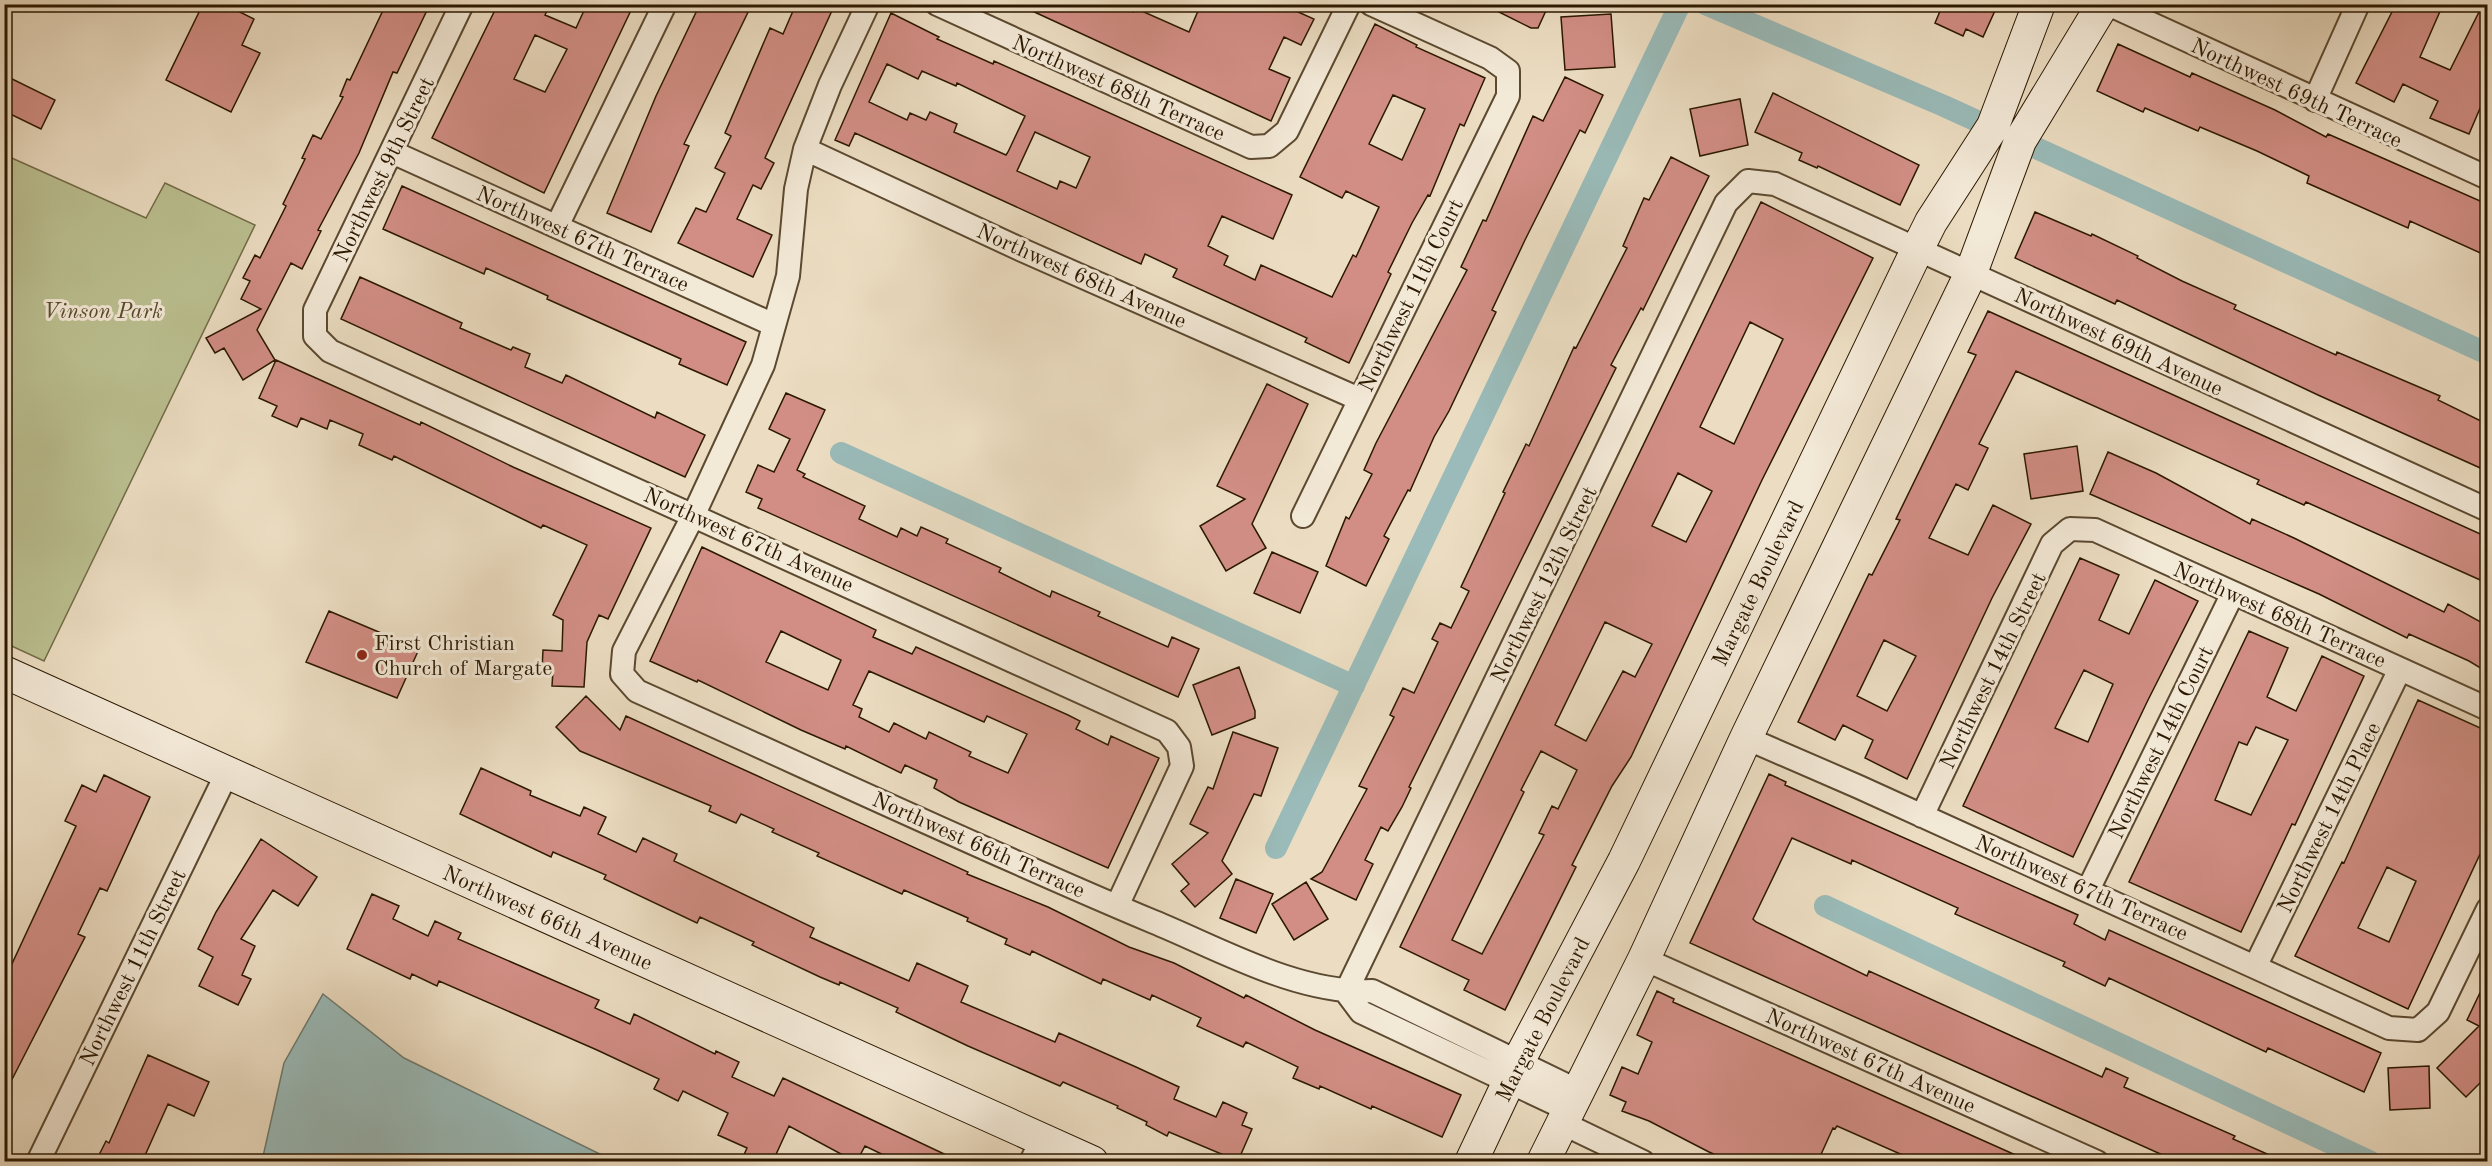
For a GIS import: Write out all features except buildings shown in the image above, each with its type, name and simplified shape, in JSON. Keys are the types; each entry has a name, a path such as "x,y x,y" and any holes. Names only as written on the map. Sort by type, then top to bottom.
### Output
{"street":[{"name":"Northwest 9th Street","path":"315,336 315,310 462,4"},
{"path":"556,226 664,4"},
{"path":"694,514 763,365 788,276 796,189 805,149 830,85 868,4"},
{"name":"Northwest 68th Terrace","path":"937,4 1251,147 1269,146 1287,131 1349,4"},
{"name":"Northwest 11th Court","path":"1303,516 1508,96 1508,71 1490,58 1371,4"},
{"name":"Margate Boulevard","path":"1471,1161 1513,1071 1624,861 1931,222 1983,145 2001,109 2039,4"},
{"path":"1543,1161 1644,959 1746,738 1971,273 2011,159 2029,123 2103,4"},
{"name":"Northwest 69th Terrace","path":"2108,4 2314,100 2486,172"},
{"path":"2314,100 2358,4"},
{"name":"Northwest 68th Avenue","path":"805,149 1022,250 1359,399"},
{"name":"Northwest 67th Terrace","path":"392,152 774,325"},
{"name":"Northwest 69th Avenue","path":"1748,181 1775,184 2487,510"},
{"name":"Northwest 12th Street","path":"1346,992 1726,203 1748,181"},
{"name":"Northwest 67th Avenue","path":"315,336 330,351 694,514 1167,731 1179,747 1182,766 1117,906"},
{"name":"Northwest 66th Terrace","path":"694,514 624,651 622,674 637,691 1117,906 1297,982 1346,992 1372,992 1513,1071 1570,1108 1643,1161"},
{"name":"Northwest 68th Terrace","path":"2070,529 2095,530 2487,709"},
{"name":"Northwest 14th Street","path":"1922,816 2052,544 2070,529"},
{"name":"Northwest 14th Court","path":"2088,890 2233,593"},
{"name":"Northwest 14th Place","path":"2256,965 2400,669"},
{"name":"Northwest 66th Avenue","path":"4,672 227,773 1037,1150 1092,1161"},
{"name":"Northwest 67th Terrace","path":"1746,738 2256,965 2389,1028 2418,1030 2438,1012 2487,909"},
{"name":"Northwest 11th Street","path":"38,1161 227,773"},
{"name":"Northwest 67th Avenue","path":"1644,959 2097,1161"}],"green space":[{"name":"Vinson Park","path":"5,155 146,218 165,183 255,225 44,661 5,643"}],"water":[{"path":"323,994 404,1058 614,1161 262,1161 284,1063"}],"waterway":[{"path":"1276,848 1680,4"},
{"path":"1705,4 1944,106 2488,354"},
{"path":"841,453 1354,686"},
{"path":"1825,906 2371,1162"}],"place":[{"name":"First Christian Church of Margate","path":"362,655"}]}
